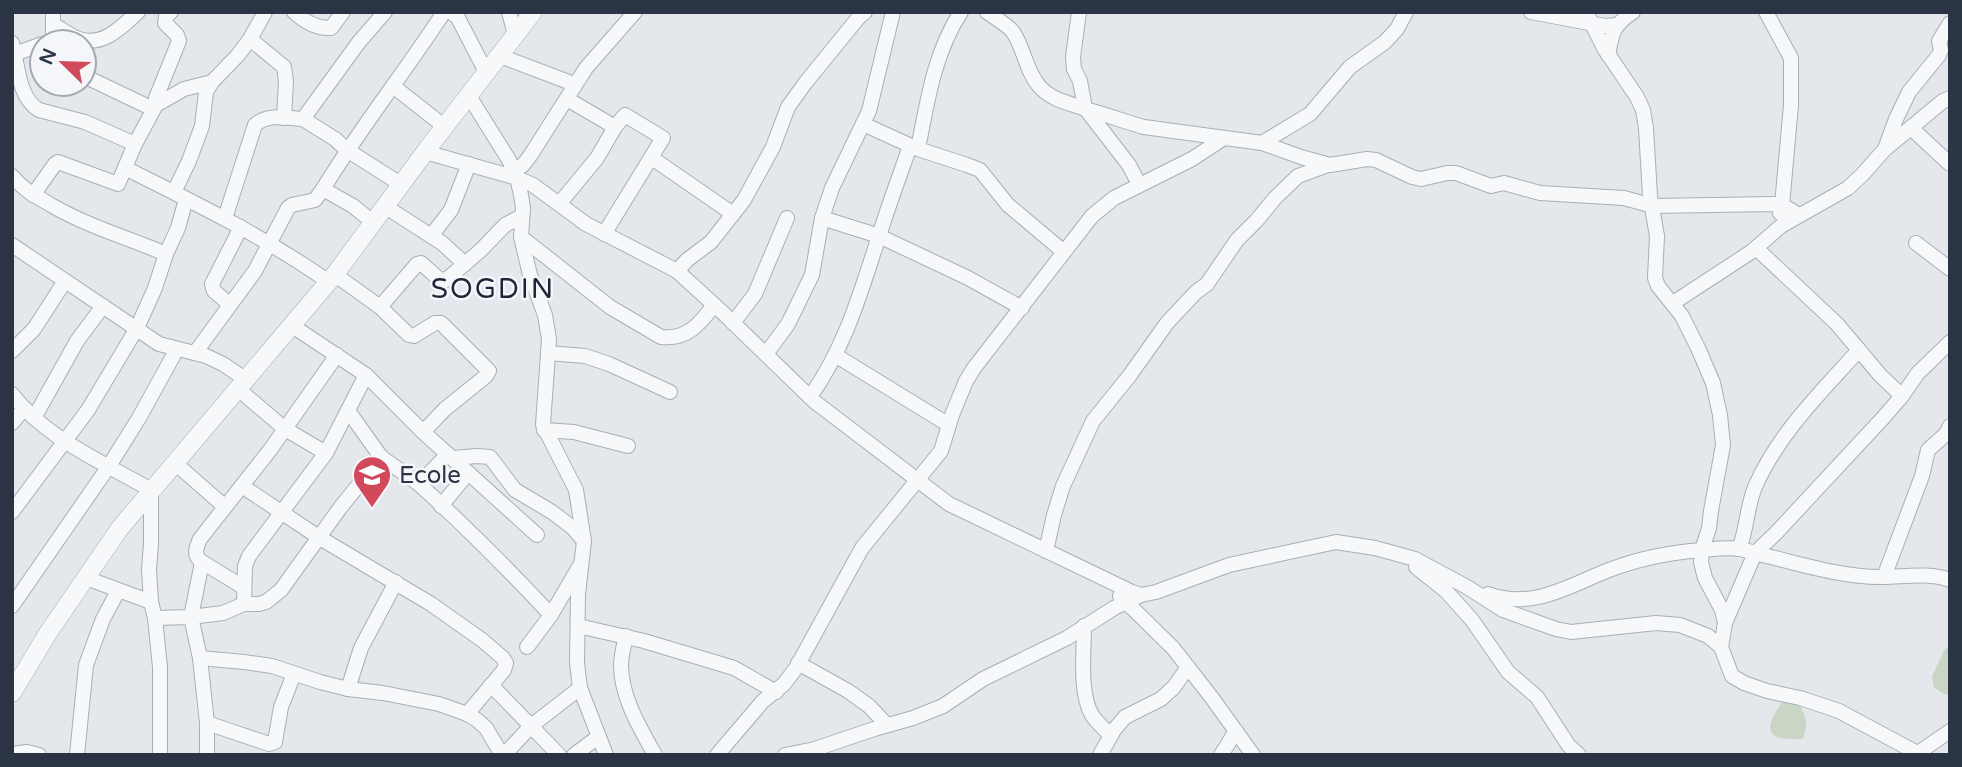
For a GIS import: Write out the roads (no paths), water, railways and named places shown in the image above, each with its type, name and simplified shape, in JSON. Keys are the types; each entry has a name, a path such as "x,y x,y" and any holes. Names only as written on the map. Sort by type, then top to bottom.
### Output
{"street":[{"path":"53,19 78,39 95,41 109,37 138,12"},
{"path":"33,195 56,163 60,162 117,185 155,107 179,41 177,35 165,23 166,16 171,12"},
{"path":"12,512 88,410 137,328 178,229 180,196 202,126 204,97 212,82 239,55 265,12"},
{"path":"294,12 309,23 327,29 331,28 343,12"},
{"path":"303,119 359,41 384,12"},
{"path":"195,352 255,271 288,208 315,200 346,150 444,12"},
{"path":"450,12 458,18 487,74"},
{"path":"509,12 515,35"},
{"path":"12,692 48,633 120,528 332,277 533,12"},
{"path":"677,271 711,242 744,200 773,147 788,107 865,12"},
{"path":"766,354 789,324 812,275 822,218 836,178 873,98 893,12"},
{"path":"810,397 823,379 851,321 879,236 914,148 947,36 961,12"},
{"path":"987,12 1012,30 1039,86 1051,96 1072,106 1144,127 1262,143 1329,165"},
{"path":"1079,12 1073,57 1085,108 1129,164 1139,184"},
{"path":"1262,143 1310,114 1350,66 1385,42 1397,29 1406,12"},
{"path":"1531,12 1589,18 1605,26 1616,25"},
{"path":"1608,55 1616,25 1633,12"},
{"path":"1766,12 1791,58 1791,105 1782,205 1773,234"},
{"path":"516,175 567,99 574,84 634,13"},
{"path":"1589,18 1608,55 1643,110 1657,236 1658,286 1673,303 1687,327 1713,383 1723,445 1709,528 1702,550 1702,562 1705,578 1722,610 1725,623"},
{"path":"1885,149 1909,92 1939,55 1939,41 1950,23"},
{"path":"250,39 284,67 284,118"},
{"path":"13,51 23,88 33,106 85,122 135,144"},
{"path":"500,55 574,84"},
{"path":"98,82 155,107"},
{"path":"155,107 184,89 212,82"},
{"path":"393,86 445,127"},
{"path":"469,96 509,160 521,195 521,237 530,275 545,315 549,340 543,405 544,430 576,490 584,541 578,594 580,688 606,755"},
{"path":"1673,303 1756,248 1781,226 1848,188 1885,149 1950,98"},
{"path":"567,99 615,127"},
{"path":"559,204 597,158 625,115 662,136 652,158 604,234"},
{"path":"225,218 255,125 267,118 303,119 402,185"},
{"path":"863,124 914,148 980,170 1008,205 1064,252"},
{"path":"1911,128 1950,164"},
{"path":"717,755 764,701 784,684 862,548 941,450 966,381 974,368 1093,216 1114,198 1192,159 1224,138"},
{"path":"425,152 516,175 604,234 677,271 810,397 949,504 1141,595"},
{"path":"652,158 733,214"},
{"path":"1046,551 1063,486 1093,421 1167,323 1207,284 1237,240 1298,176 1329,165 1367,159 1376,160 1416,178 1456,173 1491,186 1504,183 1540,193 1624,198 1653,206 1782,205 1799,215"},
{"path":"431,236 451,210 469,164"},
{"path":"125,168 225,218 332,277 341,279 380,307 411,336 435,323 441,323 489,371 423,432"},
{"path":"12,176 23,189 91,226 166,254"},
{"path":"323,189 353,206 374,223"},
{"path":"386,207 431,236 465,264"},
{"path":"380,307 417,264 421,263 443,281 446,280 505,225 522,216"},
{"path":"733,323 755,294 787,218"},
{"path":"822,218 879,236 968,278 1022,308"},
{"path":"229,304 214,291 212,284 242,227"},
{"path":"521,237 610,307 661,337 668,338 694,329 714,304"},
{"path":"1916,243 1950,269"},
{"path":"12,245 159,344 195,352 223,364 285,429 326,453"},
{"path":"1756,248 1837,324 1880,375 1902,396"},
{"path":"12,351 34,330 65,281"},
{"path":"12,423 29,414 76,341 103,306"},
{"path":"291,325 366,375 423,432 537,535"},
{"path":"1721,647 1725,623 1755,553 1902,396 1917,373 1950,342"},
{"path":"12,606 109,466 177,349"},
{"path":"1739,549 1745,534 1751,497 1766,465 1800,415 1859,350"},
{"path":"548,353 585,356 670,392"},
{"path":"243,587 198,559 196,554 200,539 285,429 337,355"},
{"path":"835,355 949,425"},
{"path":"244,604 245,566 249,555 326,453 366,375"},
{"path":"12,394 29,414 65,443 151,490"},
{"path":"349,412 381,457 419,484 476,536 551,615"},
{"path":"1884,577 1922,476 1928,450 1946,434 1950,426"},
{"path":"544,430 574,432 628,446"},
{"path":"419,484 450,456 488,456 515,490 552,512 573,528 584,541"},
{"path":"155,618 223,613 244,604 266,601 281,590 340,508 381,457"},
{"path":"175,463 224,506"},
{"path":"441,506 468,472"},
{"path":"242,486 320,538 441,611 503,658 506,667 467,714"},
{"path":"151,490 149,569 160,667 160,755"},
{"path":"785,755 815,749 943,706 983,679 1067,638 1141,595 1229,565 1336,542 1356,544 1415,559 1503,610 1556,629 1579,632 1656,623 1680,625 1708,636 1721,647 1732,676 1744,684 1839,711 1918,754 1950,731"},
{"path":"1467,587 1505,600 1531,600 1640,560 1702,550 1739,549 1849,574 1884,577 1921,575 1950,580"},
{"path":"1396,554 1446,591 1472,620 1508,672 1537,697 1569,746 1579,755"},
{"path":"202,562 191,617 200,658 207,723 206,755"},
{"path":"527,647 551,615 582,562"},
{"path":"86,578 151,602"},
{"path":"1105,580 1166,640 1253,755"},
{"path":"348,689 361,648 396,582"},
{"path":"77,755 86,665 103,619 118,590"},
{"path":"578,626 626,636 734,668 776,692"},
{"path":"1084,626 1084,680 1088,704 1094,717 1111,736"},
{"path":"626,636 621,664 624,683 635,717 655,755"},
{"path":"200,658 272,666 348,689 439,704 467,714 486,727 503,755 531,726 580,688"},
{"path":"798,663 848,691 869,706 887,725"},
{"path":"1100,755 1125,717 1161,699 1174,687 1188,667"},
{"path":"207,723 269,744 275,742 281,707 294,674"},
{"path":"491,685 559,755"},
{"path":"1221,755 1236,731"},
{"path":"574,755 598,737"},
{"path":"12,754 27,752 39,755"}],"place":[{"name":"Ecole","path":"372,509"}],"district":[{"name":"SOGDIN","path":"493,288"}]}
